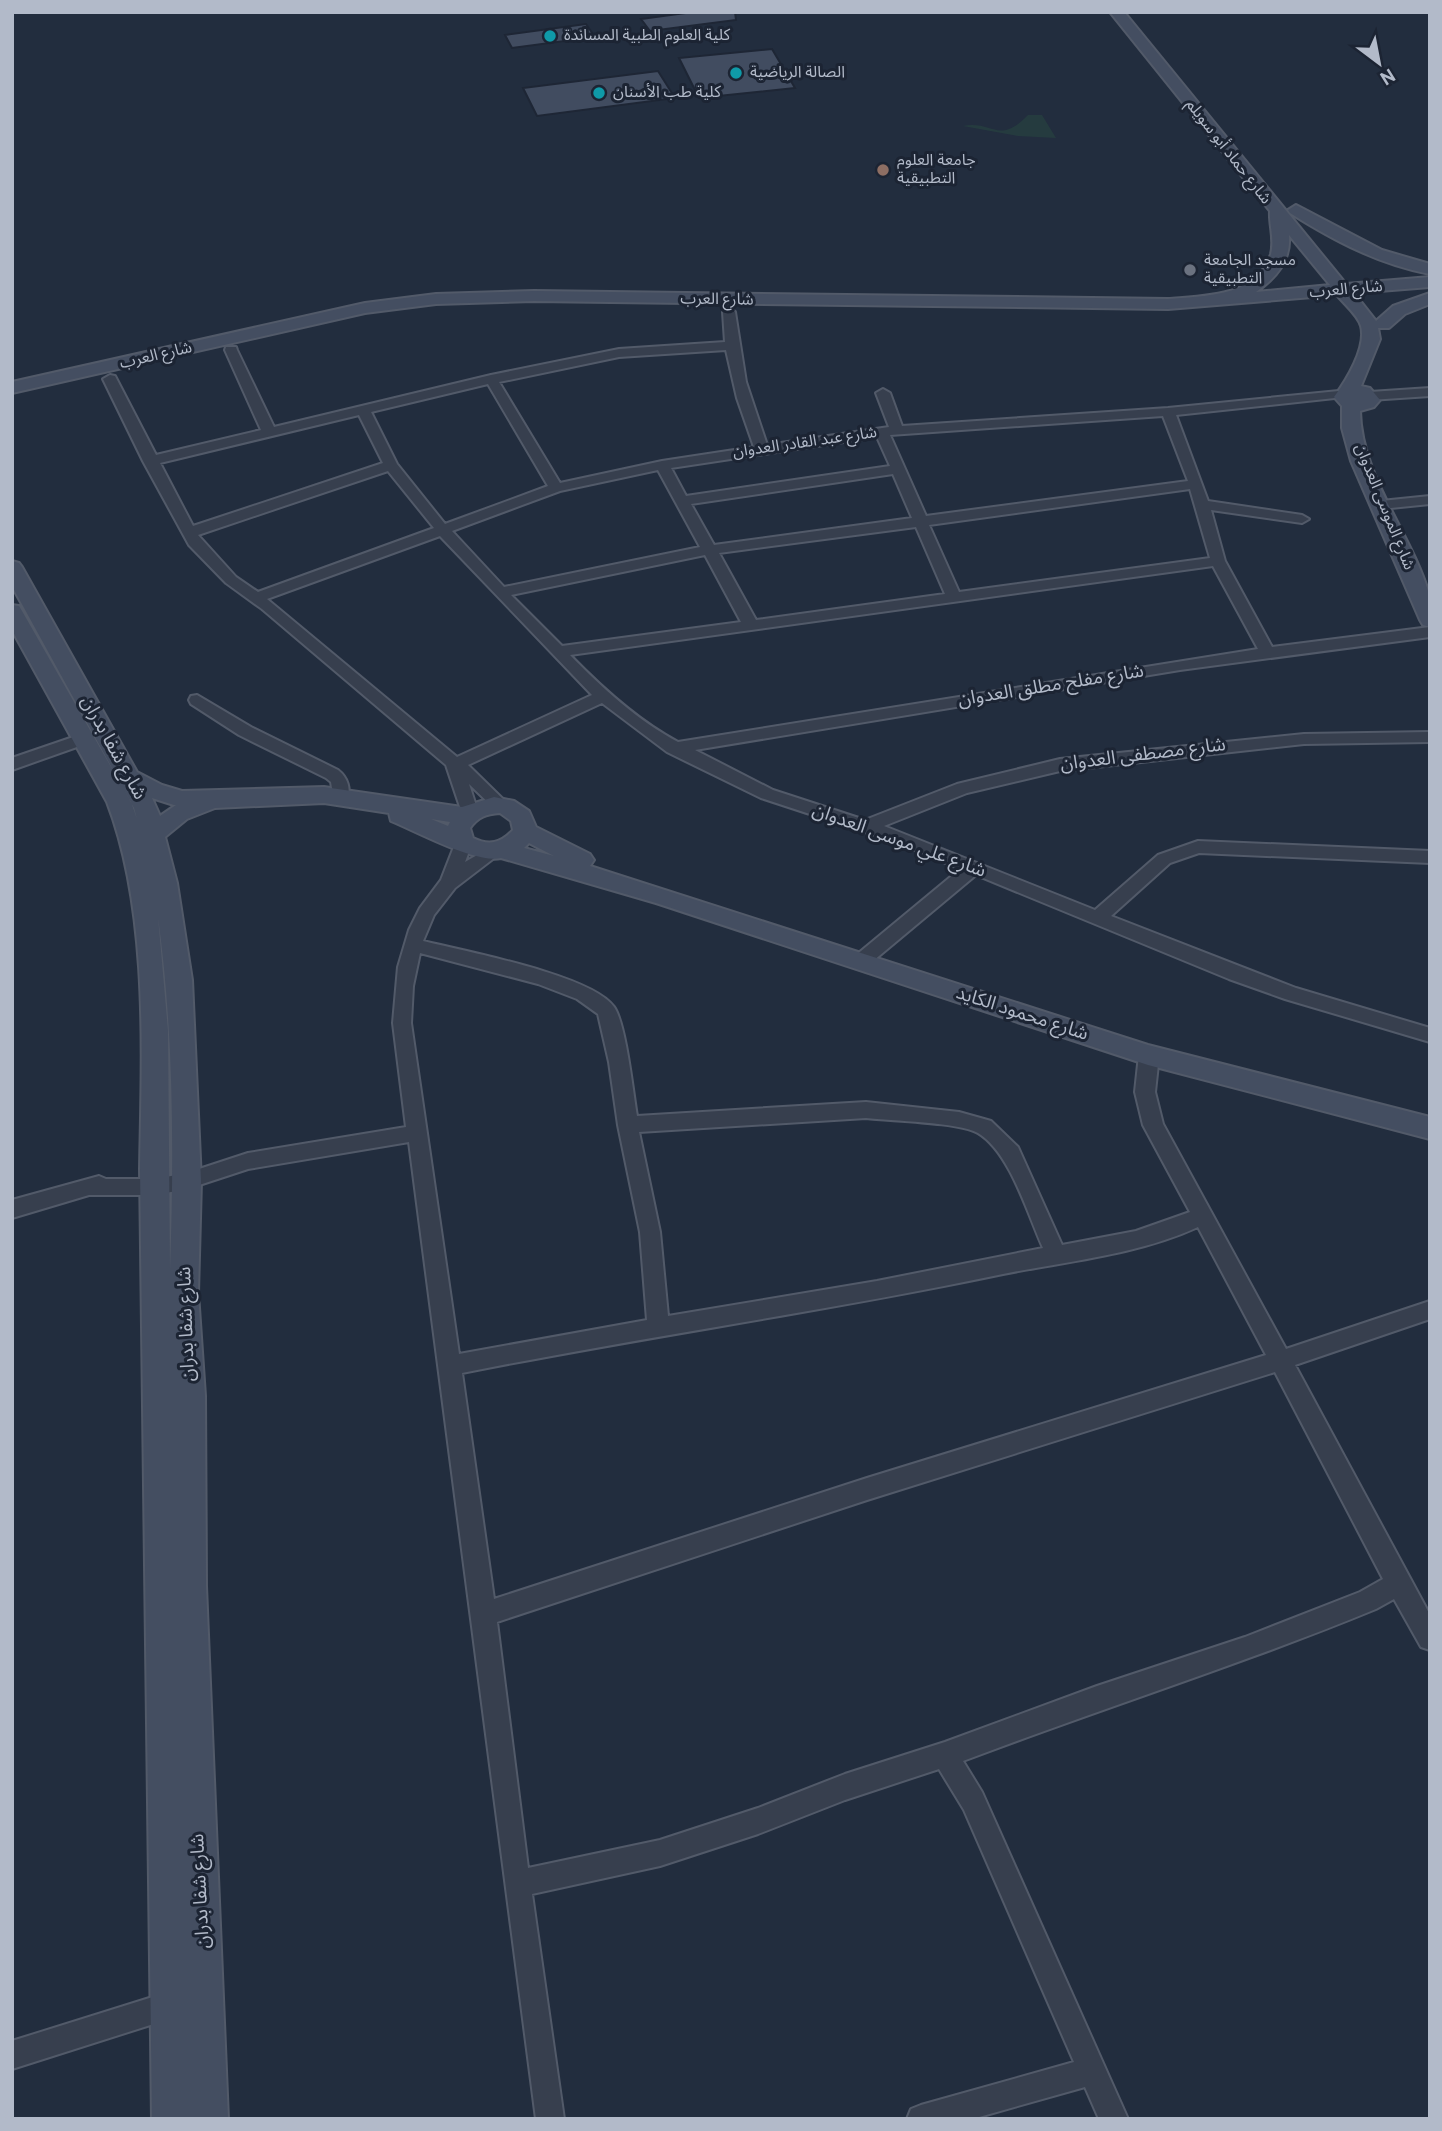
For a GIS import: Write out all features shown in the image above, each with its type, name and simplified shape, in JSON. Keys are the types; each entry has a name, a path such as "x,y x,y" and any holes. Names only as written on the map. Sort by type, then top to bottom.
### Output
{"main road":[{"name":"شارع حماد أبو سويلم","path":"1117,12 1278,213"},
{"name":"شارع حماد أبو سويلم","path":"1135,12 1296,210 1355,295"},
{"path":"1296,210 1373,254 1430,270"},
{"path":"1229,300 1261,281 1271,271 1283,238 1278,213"},
{"name":"شارع العرب","path":"16,393 110,379 345,324 429,311 517,308 1048,316 1159,314 1286,306 1430,282"},
{"path":"1355,295 1376,324 1430,296"},
{"name":"شارع العرب","path":"16,393 339,313 436,299 534,296 1094,305 1355,295 1430,296"},
{"name":"شارع الموسى العدوان","path":"1358,398 1376,324"},
{"name":"شارع شفا بدران","path":"12,567 132,778 146,808 165,883 181,999 186,1172 184,1293 190,1396 190,1586 209,2119"},
{"name":"شارع شفا بدران","path":"12,611 85,738 124,815 144,900 155,1031 154,1178 171,2119"},
{"path":"132,778 167,796 214,800 309,795 467,814"},
{"path":"349,798 462,841 476,850 498,851 517,842 526,831 524,819 515,810 501,805 484,806 467,814 458,828 462,841"},
{"path":"153,834 179,813 214,800"},
{"name":"شارع محمود الكايد","path":"526,831 620,882"},
{"name":"شارع محمود الكايد","path":"498,851 620,882 793,936 861,961 1149,1055 1430,1128"}],"street":[{"name":"شارع حماد أبو سويلم","path":"1278,213 1355,295"},
{"path":"1286,306 1328,309 1355,315 1376,324"},
{"path":"729,312 730,346 749,421 761,448"},
{"path":"149,461 491,379 619,353 730,346"},
{"path":"231,350 269,432"},
{"path":"110,379 149,461 188,533 223,573 262,602 501,805"},
{"path":"491,379 556,488"},
{"path":"883,393 897,430"},
{"name":"شارع عبد القادر العدوان","path":"262,602 327,572 556,488 662,464 897,430 1168,412 1300,399 1430,393"},
{"name":"شارع الموسى العدوان","path":"1358,398 1360,429 1354,433 1361,461 1425,593 1430,620"},
{"name":"شارع علي موسى العدوان","path":"363,409 391,465 440,529 602,697 673,748 767,794 867,826 1292,994 1430,1035"},
{"path":"1168,412 1196,484 1218,561 1267,652"},
{"path":"881,432 954,598"},
{"path":"662,464 752,627"},
{"path":"188,533 391,465"},
{"path":"681,501 898,469"},
{"path":"501,592 655,559 1196,484"},
{"path":"1381,505 1430,499"},
{"path":"1202,504 1302,519"},
{"path":"558,652 1218,561"},
{"name":"شارع مفلح مطلق العدوان","path":"673,748 1267,652 1430,632"},
{"path":"454,765 602,697"},
{"path":"197,700 245,731 332,774 339,780 349,798"},
{"name":"شارع مصطفى العدوان","path":"867,826 932,798 963,788 1060,765 1304,739 1430,737"},
{"path":"12,764 85,738"},
{"path":"454,765 467,814"},
{"path":"462,841 449,883 421,924 413,945 401,999 404,1052 484,1614 517,1884 550,2119"},
{"path":"1097,918 1164,859 1198,847 1430,857"},
{"path":"449,883 498,851"},
{"path":"861,961 974,867"},
{"path":"413,945 541,978 584,994 606,1010 611,1024 650,1232 658,1327"},
{"path":"1149,1055 1145,1092 1153,1125 1204,1215 1398,1584 1430,1638"},
{"path":"628,1125 866,1110 958,1120 984,1127 1011,1153 1025,1179 1056,1254"},
{"path":"12,1209 88,1187 416,1132"},
{"path":"448,1366 658,1327 896,1288 1128,1241 1185,1225 1204,1215"},
{"path":"484,1614 919,1472 1281,1360 1430,1310"},
{"path":"517,1884 660,1853 758,1821 845,1787 946,1755 1316,1622 1368,1601 1398,1584"},
{"path":"946,1755 972,1801 1114,2119"},
{"path":"12,2055 206,1995"},
{"path":"921,2119 1092,2071"}],"green space":[{"path":"1028,115 1042,115 1056,138 1018,136 963,126 982,126 1002,131 1018,124"}],"building":[{"path":"693,12 735,12 736,20 650,31 641,19"},
{"name":"كلية العلوم الطبية المساندة","path":"586,24 595,37 512,48 505,35"},
{"name":"الصالة الرياضية","path":"772,49 795,88 699,98 679,58"},
{"name":"كلية طب الأسنان","path":"658,71 675,98 537,116 523,88"}],"place":[{"name":"كلية العلوم الطبية المساندة","path":"550,36"},
{"name":"الصالة الرياضية","path":"736,73"},
{"name":"كلية طب الأسنان","path":"599,93"},
{"name":"جامعة العلوم التطبيقية","path":"883,170"},
{"name":"مسجد الجامعة التطبيقية","path":"1190,270"}]}
